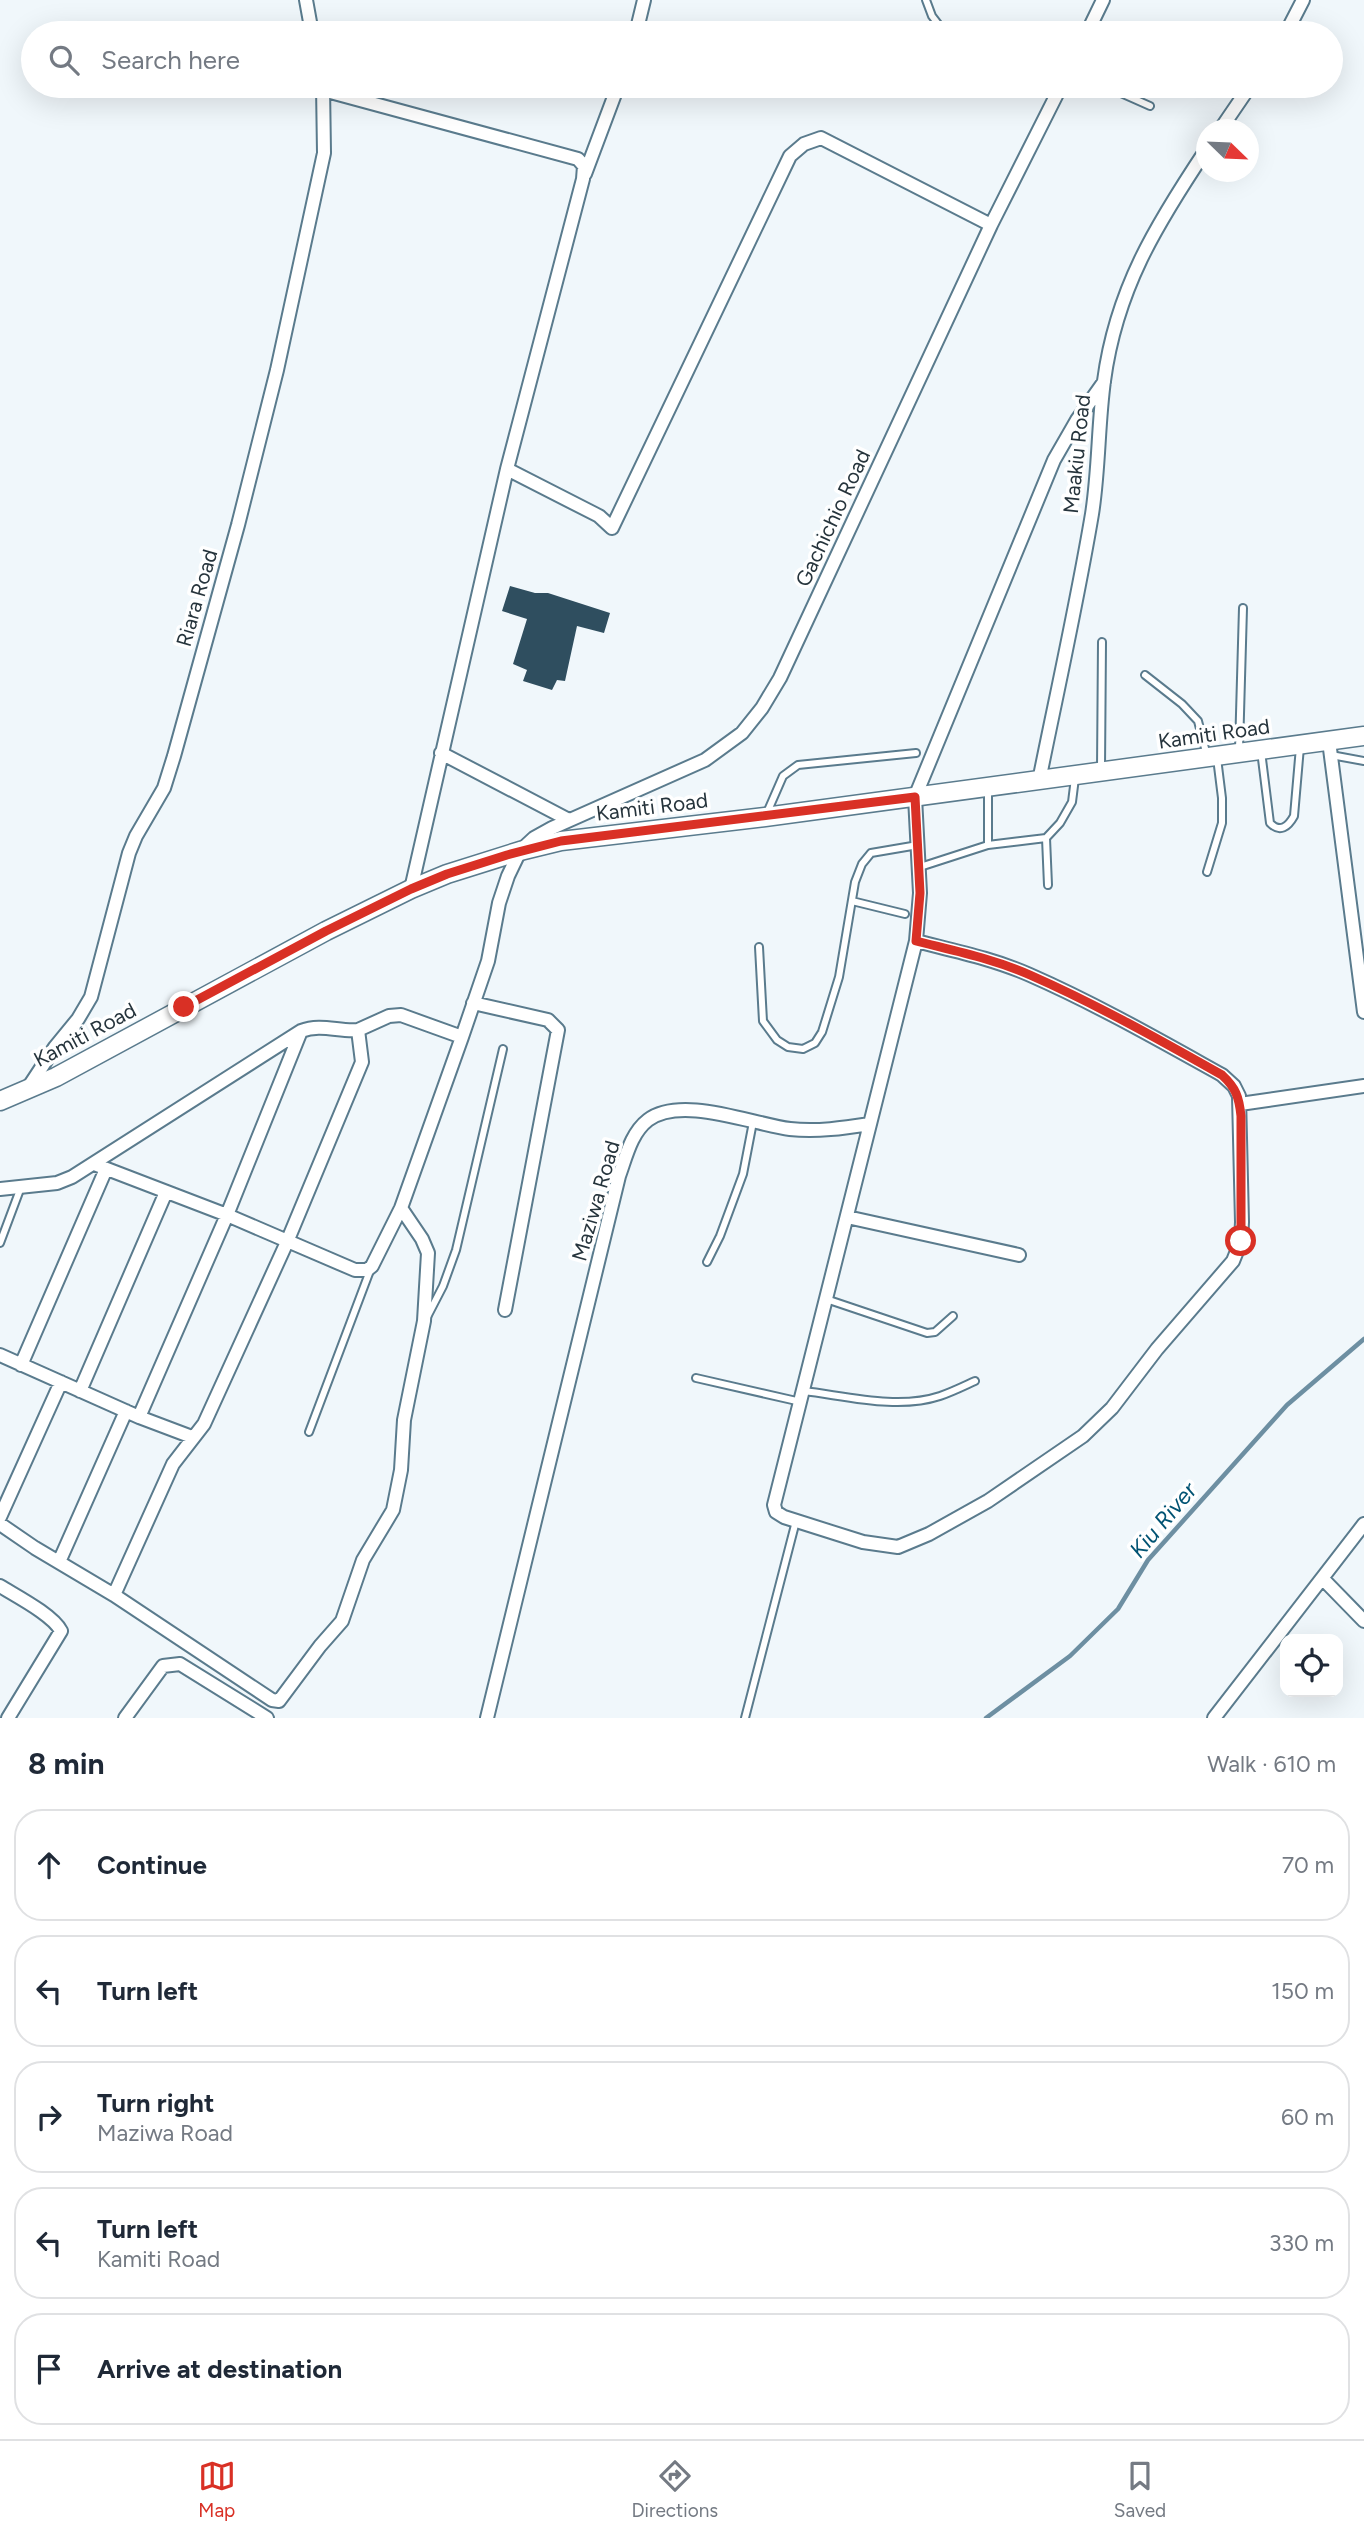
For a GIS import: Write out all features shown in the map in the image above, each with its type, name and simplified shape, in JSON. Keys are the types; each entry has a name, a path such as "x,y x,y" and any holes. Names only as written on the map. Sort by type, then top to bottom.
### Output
{"main road":[{"name":"Kamiti Road","path":"0,1101 25,1092 326,931 411,889 447,874 520,851 561,841 765,817 1300,745 1330,748 1364,736"}],"street":[{"path":"306,0 310,21"},
{"path":"639,21 643,0"},
{"path":"1093,21 1103,0"},
{"path":"1292,21 1303,0"},
{"name":"Riara Road","path":"25,1092 91,997 129,853 164,788 174,756 238,525 277,370 324,153 323,98"},
{"path":"359,98 578,159 584,166 583,179"},
{"path":"411,889 506,469 583,179 613,98"},
{"name":"Gachichio Road","path":"520,851 534,838 569,820 705,760 742,733 762,708 780,678 991,225 1054,98"},
{"path":"1228,119 1242,98"},
{"path":"506,469 598,516 612,528 790,156 804,144 821,138 991,225"},
{"name":"Maakiu Road","path":"1039,781 1092,510 1104,382 1112,340 1125,293 1141,255 1196,166"},
{"path":"916,941 972,955 1030,975 1139,1029 1222,1075 1234,1086 1239,1096 1242,1222 1238,1251 1215,1284 1157,1349 1112,1408 1083,1436 988,1501 908,1544 887,1546 863,1542 796,1521 776,1512 775,1505 916,941 920,893 915,797 1054,460 1077,420 1104,382"},
{"path":"1330,748 1357,899 1364,1010"},
{"path":"441,753 569,820"},
{"path":"100,1166 226,1215 355,1270 367,1270 372,1266 401,1208 493,944 499,903 520,851"},
{"path":"473,1003 548,1020 558,1030 505,1310"},
{"path":"0,1189 57,1183 100,1166 301,1031 314,1027 358,1030 389,1016 401,1015 462,1037"},
{"path":"114,1595 173,1464 204,1424 287,1242 362,1062 358,1030"},
{"path":"139,1417 301,1031"},
{"path":"1240,1104 1364,1086"},
{"name":"Maziwa Road","path":"487,1718 619,1176 633,1138 648,1120 666,1112 691,1110 789,1129 815,1130 870,1124"},
{"path":"21,1365 100,1166"},
{"path":"80,1391 166,1192"},
{"path":"0,1524 114,1595 272,1700 279,1701 342,1621 363,1560 393,1510 401,1470 404,1420 424,1321 428,1253 401,1208"},
{"path":"847,1217 1019,1255"},
{"path":"0,1355 139,1417 192,1437"},
{"path":"0,1517 61,1382"},
{"path":"59,1562 126,1411"},
{"path":"1214,1718 1364,1524"},
{"path":"1323,1579 1364,1621"},
{"path":"0,1586 52,1620 61,1631 8,1718"},
{"path":"125,1718 163,1666 180,1664 267,1718"}],"lane":[{"path":"926,0 936,21"},
{"path":"1132,98 1150,106"},
{"path":"1239,754 1243,608"},
{"path":"1101,772 1102,642"},
{"path":"1145,675 1182,704 1198,721 1212,757 1222,798 1222,823 1207,872"},
{"path":"1261,750 1269,823 1283,829 1294,816 1300,745"},
{"path":"1330,748 1364,761"},
{"path":"765,817 783,776 798,765 916,753"},
{"path":"919,867 988,845 1046,838 1060,823 1072,802 1076,776"},
{"path":"988,788 988,845"},
{"path":"1046,838 1048,885"},
{"path":"759,947 763,1021 777,1040 788,1047 803,1049 815,1043 822,1032 839,976 852,901 862,864 871,853 918,845"},
{"path":"852,901 905,914"},
{"path":"424,1321 439,1294 456,1250 503,1049"},
{"path":"707,1262 720,1236 743,1174 754,1122"},
{"path":"0,1243 21,1187"},
{"path":"309,1432 372,1266"},
{"path":"826,1299 927,1333 935,1332 953,1316"},
{"path":"696,1378 802,1397 882,1401 938,1397 975,1381"},
{"path":"745,1718 796,1521"}],"building":[{"path":"510,586 535,593 548,593 610,613 604,633 577,626 565,681 557,680 552,690 523,681 527,670 513,664 527,619 502,611"}],"waterway":[{"name":"Kiu River","path":"986,1718 1070,1656 1118,1609 1148,1560 1287,1405 1364,1339"}],"route":[{"path":"184,1007 411,889 447,874 507,855 561,841 915,797 920,893 916,941 972,955 1030,975 1139,1029 1222,1075 1234,1086 1239,1096 1241,1116 1241,1241"}]}
